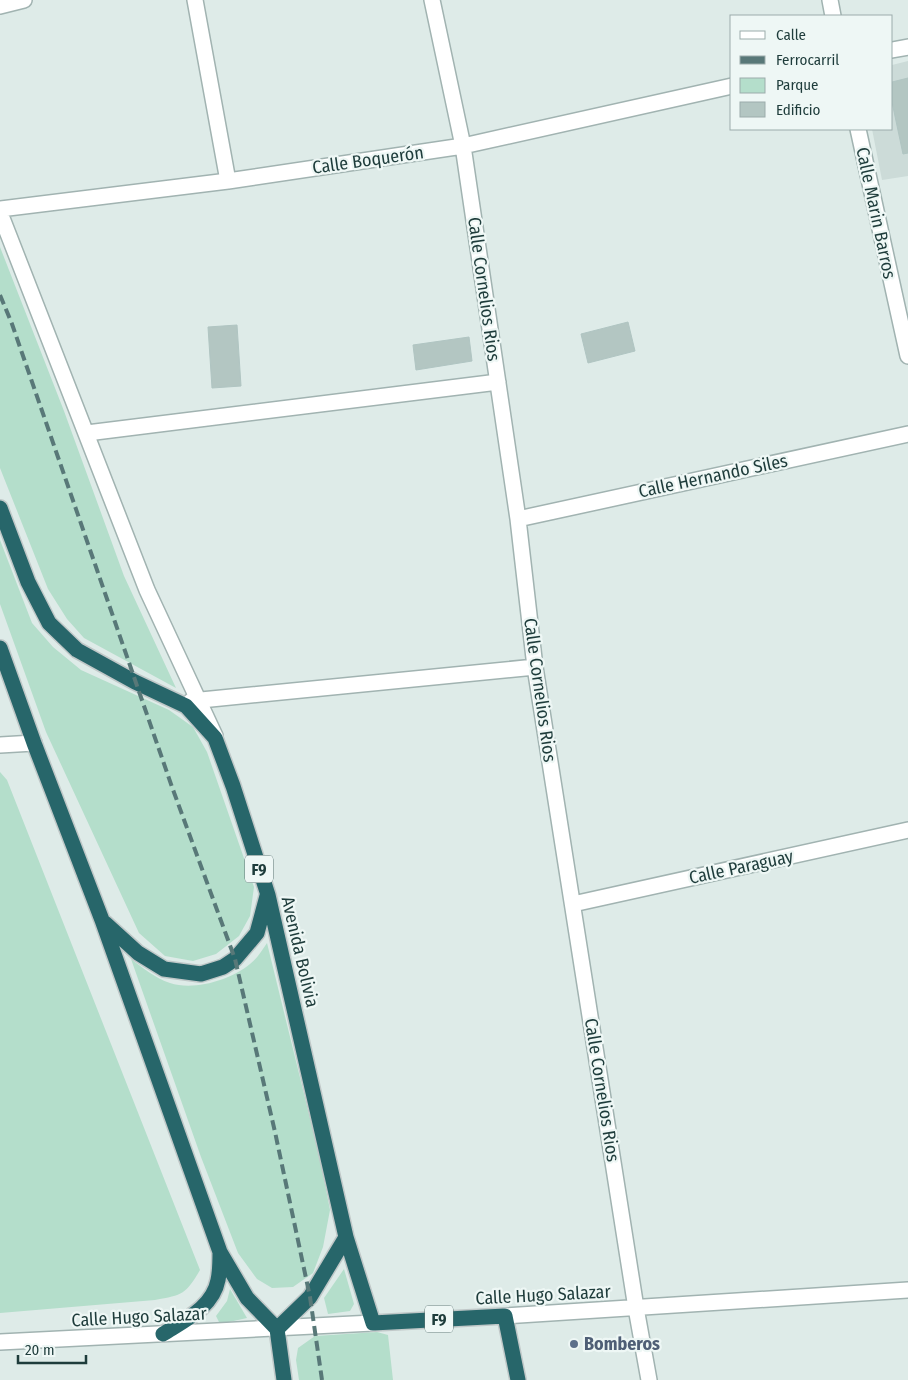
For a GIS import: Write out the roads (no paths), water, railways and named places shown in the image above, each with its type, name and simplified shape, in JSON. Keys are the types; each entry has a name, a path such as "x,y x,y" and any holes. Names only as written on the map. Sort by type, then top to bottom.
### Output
{"highway":[{"name":"Avenida Bolivia","path":"0,508 28,582 50,623 77,650 134,682 186,706 215,738 233,786 268,895 346,1237 373,1323"},
{"path":"0,648 34,743 102,920 220,1252 247,1298 277,1329 284,1380"},
{"path":"102,920 138,953 164,969 201,974 223,967 235,959 257,933 268,895"},
{"path":"277,1329 310,1296 327,1272 346,1237"},
{"path":"163,1334 199,1311 211,1298 218,1281 220,1252"},
{"path":"505,1316 518,1380"},
{"name":"Calle Hugo Salazar","path":"373,1323 505,1316"}],"street":[{"path":"0,6 24,0"},
{"path":"195,0 228,180"},
{"name":"Calle Cornelios Rios","path":"432,0 463,146 518,519 535,667 636,1308 650,1380"},
{"path":"830,0 833,15"},
{"path":"893,50 908,46"},
{"name":"Calle Boquerón","path":"0,211 463,146 730,86"},
{"name":"Calle Marin Barros","path":"858,130 908,356"},
{"path":"0,211 147,590 215,738"},
{"path":"87,433 498,382"},
{"name":"Calle Hernando Siles","path":"518,519 908,434"},
{"path":"175,701 535,667"},
{"path":"0,745 34,743"},
{"name":"Calle Paraguay","path":"573,904 908,830"},
{"name":"Calle Hugo Salazar","path":"505,1316 908,1290"},
{"name":"Calle Hugo Salazar","path":"0,1342 373,1323"}],"railway":[{"path":"0,295 12,324 172,787 235,959 275,1132 310,1297 322,1380"}],"place":[{"name":"Bomberos","path":"574,1344"}]}
